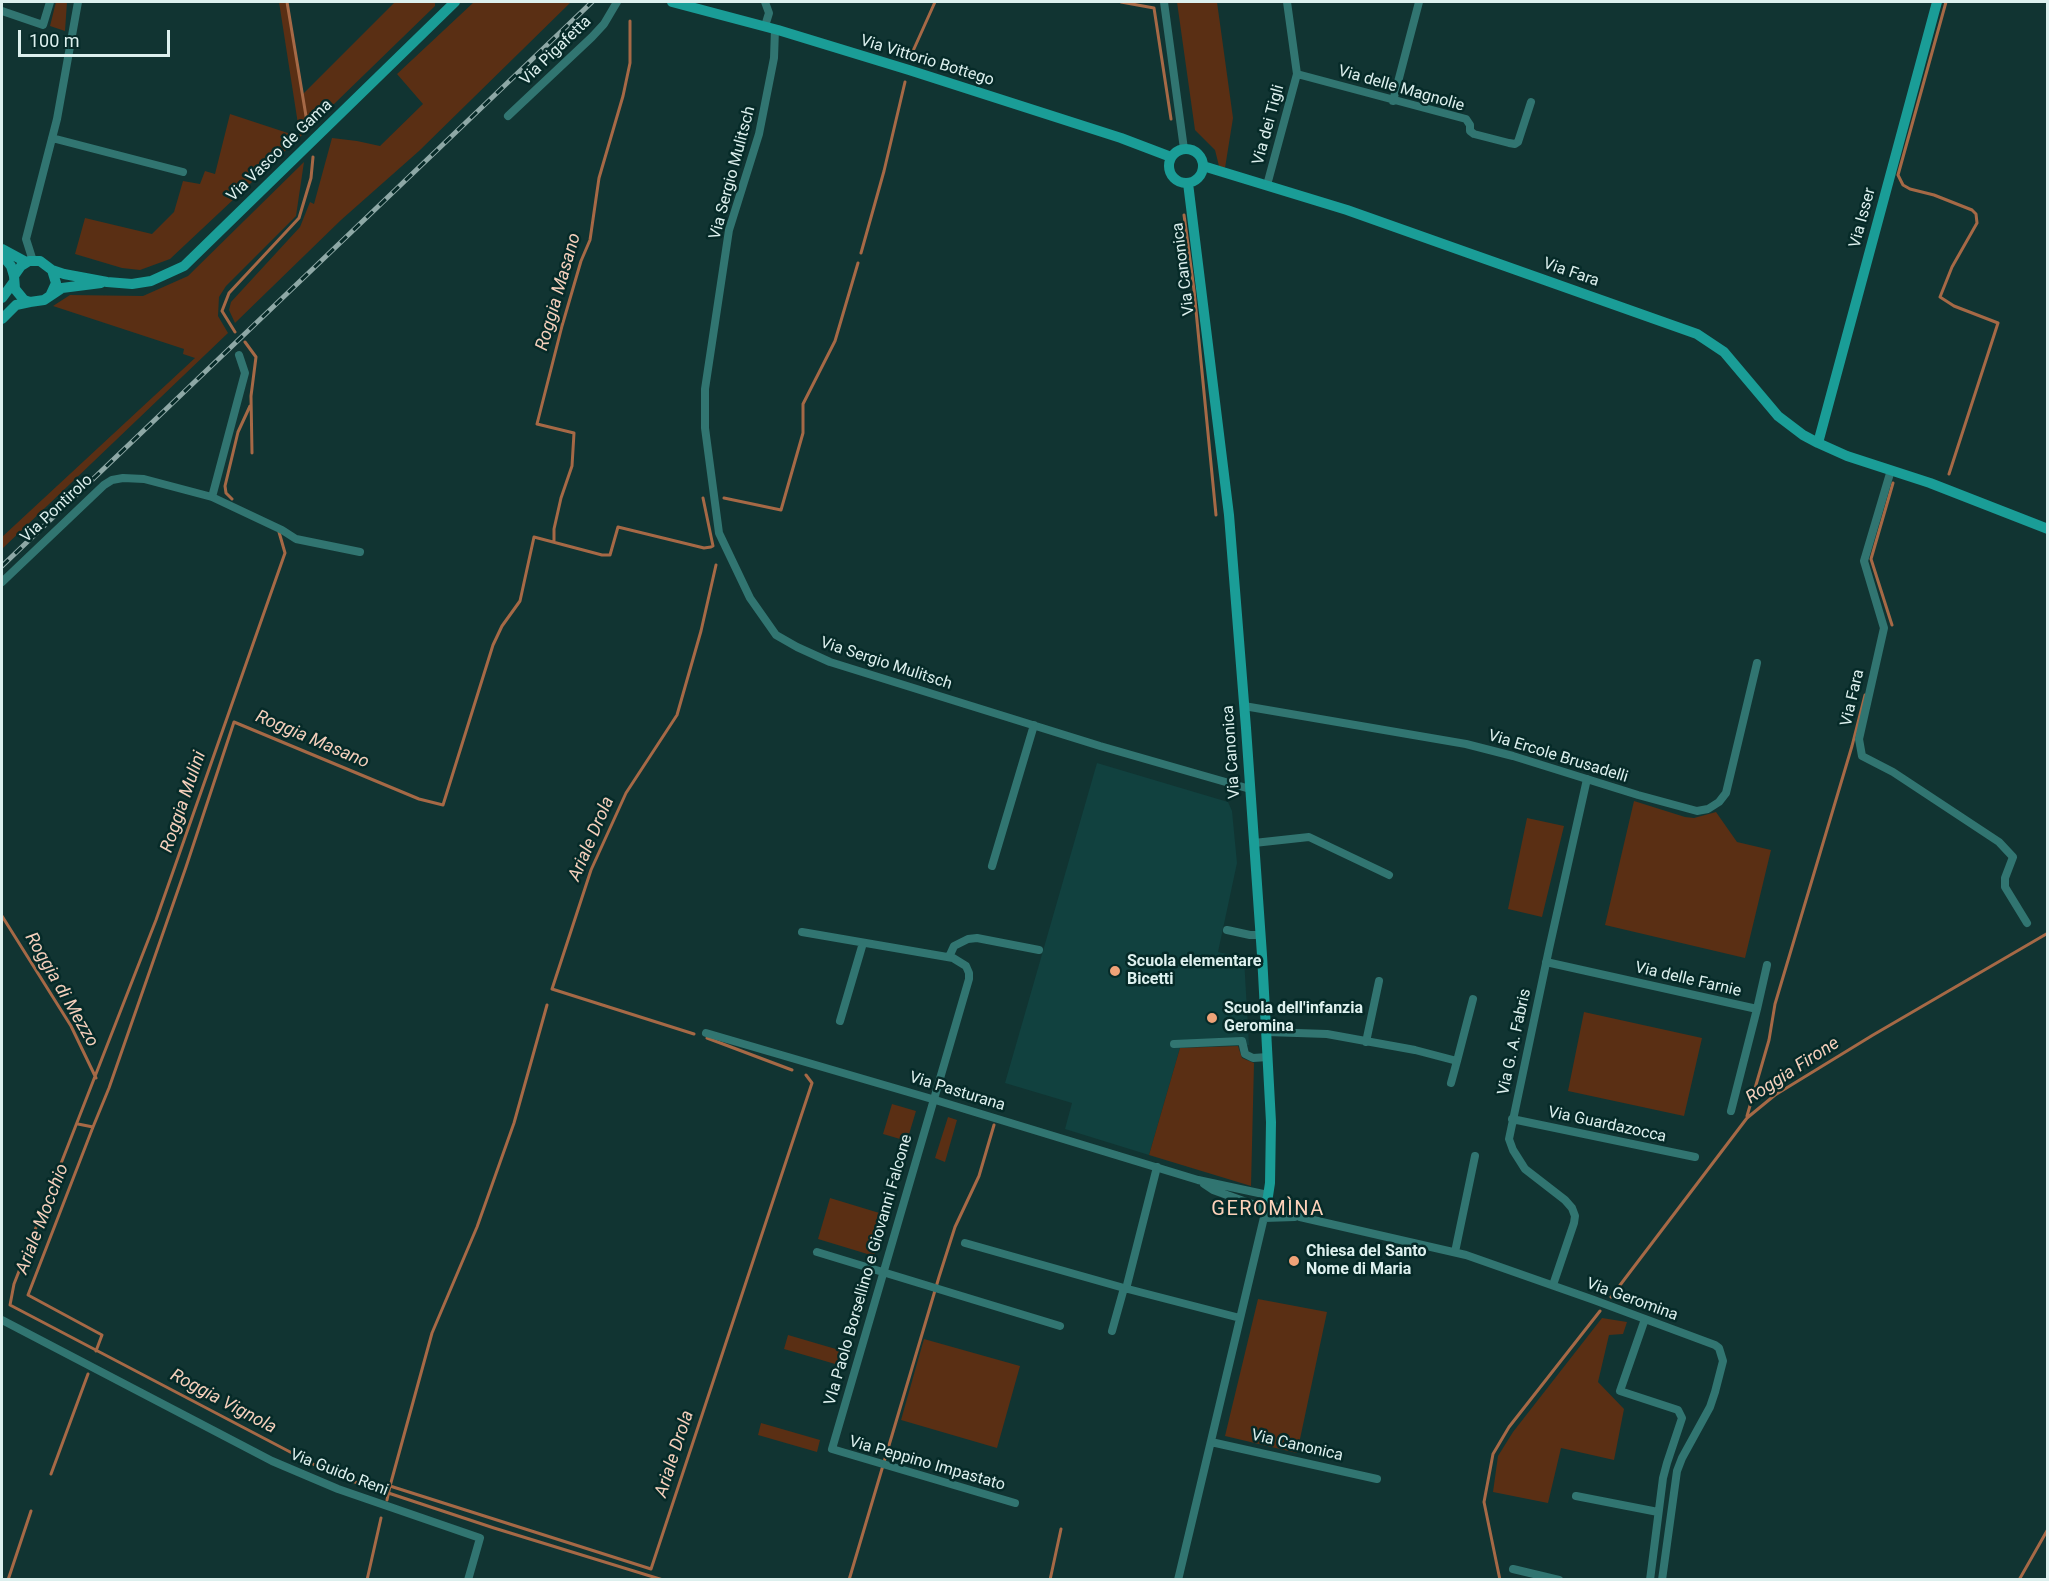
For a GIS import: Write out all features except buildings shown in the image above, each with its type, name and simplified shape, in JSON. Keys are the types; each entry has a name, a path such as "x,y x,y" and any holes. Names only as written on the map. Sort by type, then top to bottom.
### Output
{"street":[{"path":"2,11 43,25 50,2"},
{"path":"30,262 26,239 57,119 78,2"},
{"name":"Via Vasco de Gama","path":"52,270 107,282 132,284 151,281 184,266 455,2"},
{"name":"Via Pigafetta","path":"508,116 592,37 604,24 617,2"},
{"name":"Via Vittorio Bottego","path":"672,2 770,28 1121,138 1171,157"},
{"path":"765,2 769,13 770,28"},
{"path":"1164,2 1184,149"},
{"name":"Via dei Tigli","path":"1267,185 1297,74 1287,2"},
{"path":"1393,100 1419,2"},
{"name":"Via Isser","path":"1818,443 1937,2"},
{"name":"Via Sergio Mulitsch","path":"770,28 770,79 759,134 729,230 705,388 705,428 719,533 750,598 776,635 830,662 1250,789"},
{"name":"Via delle Magnolie","path":"1297,74 1466,119 1470,125 1470,131 1474,134 1515,144 1520,136 1531,102"},
{"path":"52,138 183,172"},
{"path":"1184,149 1195,151 1200,155 1203,166 1200,176 1188,183 1178,181 1168,168 1171,157 1184,149"},
{"name":"Via Fara","path":"1203,166 1347,210 1697,334 1711,342 1728,357 1778,416 1803,435 1846,456 1891,470 2048,529"},
{"name":"Via Canonica","path":"1178,1580 1266,1206 1271,1122 1254,843 1229,515 1188,183"},
{"path":"2,249 30,262"},
{"path":"2,255 11,266 18,295 30,302"},
{"path":"2,298 21,266 40,261 52,270 56,283 50,296 38,303 16,305 2,319"},
{"name":"Via Vasco de Gama","path":"50,296 62,288 107,282"},
{"path":"212,497 245,373 239,355"},
{"name":"Via Fara","path":"1891,470 1864,561 1884,628 1859,739 1862,756 1893,772 1999,842 2013,857 2005,878 2005,887 2027,922"},
{"name":"Via Pontirolo","path":"2,582 65,520 112,480 123,477 144,479 212,497 296,539 360,552"},
{"name":"Via Ercole Brusadelli","path":"1244,706 1466,744 1696,811 1708,809 1719,802 1730,783 1757,663"},
{"path":"992,866 1034,725"},
{"name":"Via G. A. Fabris","path":"1553,1285 1575,1216 1565,1200 1530,1174 1519,1159 1509,1138 1587,779"},
{"path":"1254,843 1309,837 1389,875"},
{"path":"1227,930 1260,935"},
{"path":"802,932 949,957 954,946 968,939 977,938 1039,950"},
{"path":"840,1021 863,943"},
{"name":"VIa Paolo Borsellino e Giovanni Falcone","path":"832,1449 932,1099 969,979 966,966 949,957"},
{"name":"Via delle Farnie","path":"1546,962 1757,1009 1731,1111"},
{"path":"1757,1009 1767,965"},
{"path":"1366,1042 1379,981"},
{"path":"1451,1083 1473,999"},
{"path":"1267,1032 1327,1034 1415,1050 1457,1061"},
{"name":"Via Pasturana","path":"706,1033 1157,1167 1266,1206"},
{"path":"1174,1044 1242,1041 1245,1054 1253,1058 1268,1057"},
{"name":"Via Guardazocca","path":"1512,1119 1695,1157"},
{"path":"1455,1252 1475,1156"},
{"path":"1112,1331 1157,1167"},
{"name":"Via Pasturana","path":"1198,1180 1213,1190 1266,1206"},
{"name":"Via Geromina","path":"1266,1206 1300,1217"},
{"name":"Via Geromina","path":"1266,1206 1300,1217 1455,1252 1553,1285 1719,1348 1723,1361 1710,1407 1677,1471 1662,1580"},
{"path":"965,1243 1125,1289 1240,1318"},
{"path":"817,1252 1060,1326"},
{"path":"1645,1319 1620,1391 1678,1410 1682,1419 1666,1463 1650,1580"},
{"name":"Via Guido Reni","path":"2,1320 272,1461 338,1489 480,1538 468,1580"},
{"name":"Via Canonica","path":"1211,1442 1377,1479"},
{"name":"Via Peppino Impastato","path":"832,1449 1015,1503"},
{"path":"1576,1496 1658,1512"},
{"path":"1513,1569 1559,1580"}],"shaded area":[{"path":"56,2 67,2 65,31 50,26"},
{"path":"279,2 287,2 303,94 395,2 435,2 435,6 300,137"},
{"path":"474,2 571,2 419,151 341,220 235,323 229,310 231,302 300,227 310,202 314,204 332,138 380,146 423,104 397,74"},
{"path":"1177,2 1217,2 1233,118 1225,168 1219,166 1215,150 1195,130"},
{"path":"230,114 300,137 170,259 140,270 122,268 75,254 85,218 152,234 174,212 183,181 200,184 205,171 215,174"},
{"path":"304,162 296,216 226,286 219,297 218,316 228,333 2,549 2,537 195,358 183,354 184,349 53,306 70,295 143,296 188,276"},
{"name":"Scuola elementare Bicetti","path":"1097,763 1228,802 1232,811 1237,863 1218,952 1244,958 1249,1045 1180,1048 1149,1155 1065,1129 1072,1103 1005,1083"},
{"path":"1634,801 1685,817 1694,818 1716,812 1737,842 1771,850 1745,958 1605,925"},
{"path":"1527,818 1564,826 1542,917 1508,909"},
{"path":"1584,1012 1702,1038 1684,1116 1568,1091"},
{"path":"1238,1046 1242,1058 1254,1063 1251,1186 1149,1155 1180,1048"},
{"path":"892,1104 916,1111 907,1141 883,1134"},
{"path":"948,1117 957,1120 945,1162 935,1158"},
{"path":"830,1198 886,1215 874,1256 818,1239"},
{"path":"1258,1299 1327,1312 1297,1453 1225,1436"},
{"path":"1602,1318 1627,1322 1623,1334 1609,1335 1598,1382 1624,1409 1614,1460 1561,1448 1548,1503 1493,1492 1498,1456 1513,1432"},
{"path":"788,1335 846,1352 842,1366 784,1349"},
{"path":"924,1339 1020,1366 997,1448 901,1420"},
{"path":"761,1423 820,1440 817,1452 758,1435"}],"waterway":[{"name":"Roggia Mulini","path":"287,2 308,128"},
{"name":"Roggia Masano","path":"913,51 935,2"},
{"path":"1121,2 1154,8 1171,119"},
{"path":"1946,2 1898,175 1903,185 1910,189 1934,195 1972,210 1976,214 1977,223 1952,267 1940,297 1954,306 1998,323 1949,474"},
{"name":"Roggia Masano","path":"554,542 554,529 561,498 572,466 574,433 537,424 562,326 581,261 590,240 599,178 623,96 630,63 630,21"},
{"name":"Roggia Masano","path":"861,253 884,171 905,82"},
{"name":"Roggia Mulini","path":"235,332 222,311 229,293 299,218 311,178 313,157"},
{"path":"1184,215 1194,290 1216,515"},
{"name":"Roggia Masano","path":"724,498 781,510 803,433 803,404 835,341 858,263"},
{"name":"Roggia Mulini","path":"245,342 256,357 251,396 252,453"},
{"name":"Roggia Mulini","path":"232,499 226,493 225,486 238,432 250,406"},
{"path":"1892,625 1871,559 1893,483"},
{"name":"Roggia Masano","path":"78,1124 93,1127 109,1088 234,722 419,799 443,805 493,645 502,626 520,601 534,537 602,555 610,555 618,527 704,548 711,547 713,546 703,498"},
{"name":"Roggia Vignola","path":"279,532 285,553 156,920 14,1284 10,1305 334,1475 494,1528 663,1580"},
{"name":"Ariale Drola","path":"694,1034 552,989 591,870 626,793 677,715 701,631 716,565"},
{"path":"1747,1116 1769,1040 1775,1004 1865,695"},
{"name":"Roggia di Mezzo","path":"2,916 71,1026 96,1078"},
{"name":"Roggia Firone","path":"1611,1297 1747,1118 1775,1095 2048,933"},
{"path":"390,1486 432,1333 477,1227 514,1123 547,1005"},
{"name":"Ariale Drola","path":"707,1038 792,1070"},
{"name":"Ariale Drola","path":"387,1500 390,1486 651,1569 812,1083 806,1075"},
{"path":"849,1580 939,1277 955,1227 979,1176 994,1125"},
{"name":"Ariale Mocchio","path":"93,1127 28,1295 102,1335 96,1351"},
{"name":"Roggia Firone","path":"1500,1580 1484,1502 1493,1454 1509,1427 1600,1311"},
{"name":"Ariale Mocchio","path":"51,1474 88,1374"},
{"name":"Ariale Mocchio","path":"8,1580 31,1511"},
{"name":"Ariale Drola","path":"367,1580 381,1518"},
{"path":"1050,1580 1061,1529"},
{"path":"2019,1580 2048,1529"}],"railway":[{"path":"2,566 592,2"}],"place":[{"name":"Scuola elementare Bicetti","path":"1115,971"},
{"name":"Scuola dell'infanzia Geromina","path":"1212,1018"},
{"name":"Chiesa del Santo Nome di Maria","path":"1294,1261"}],"district":[{"name":"GEROMÌNA","path":"1268,1210"}]}
